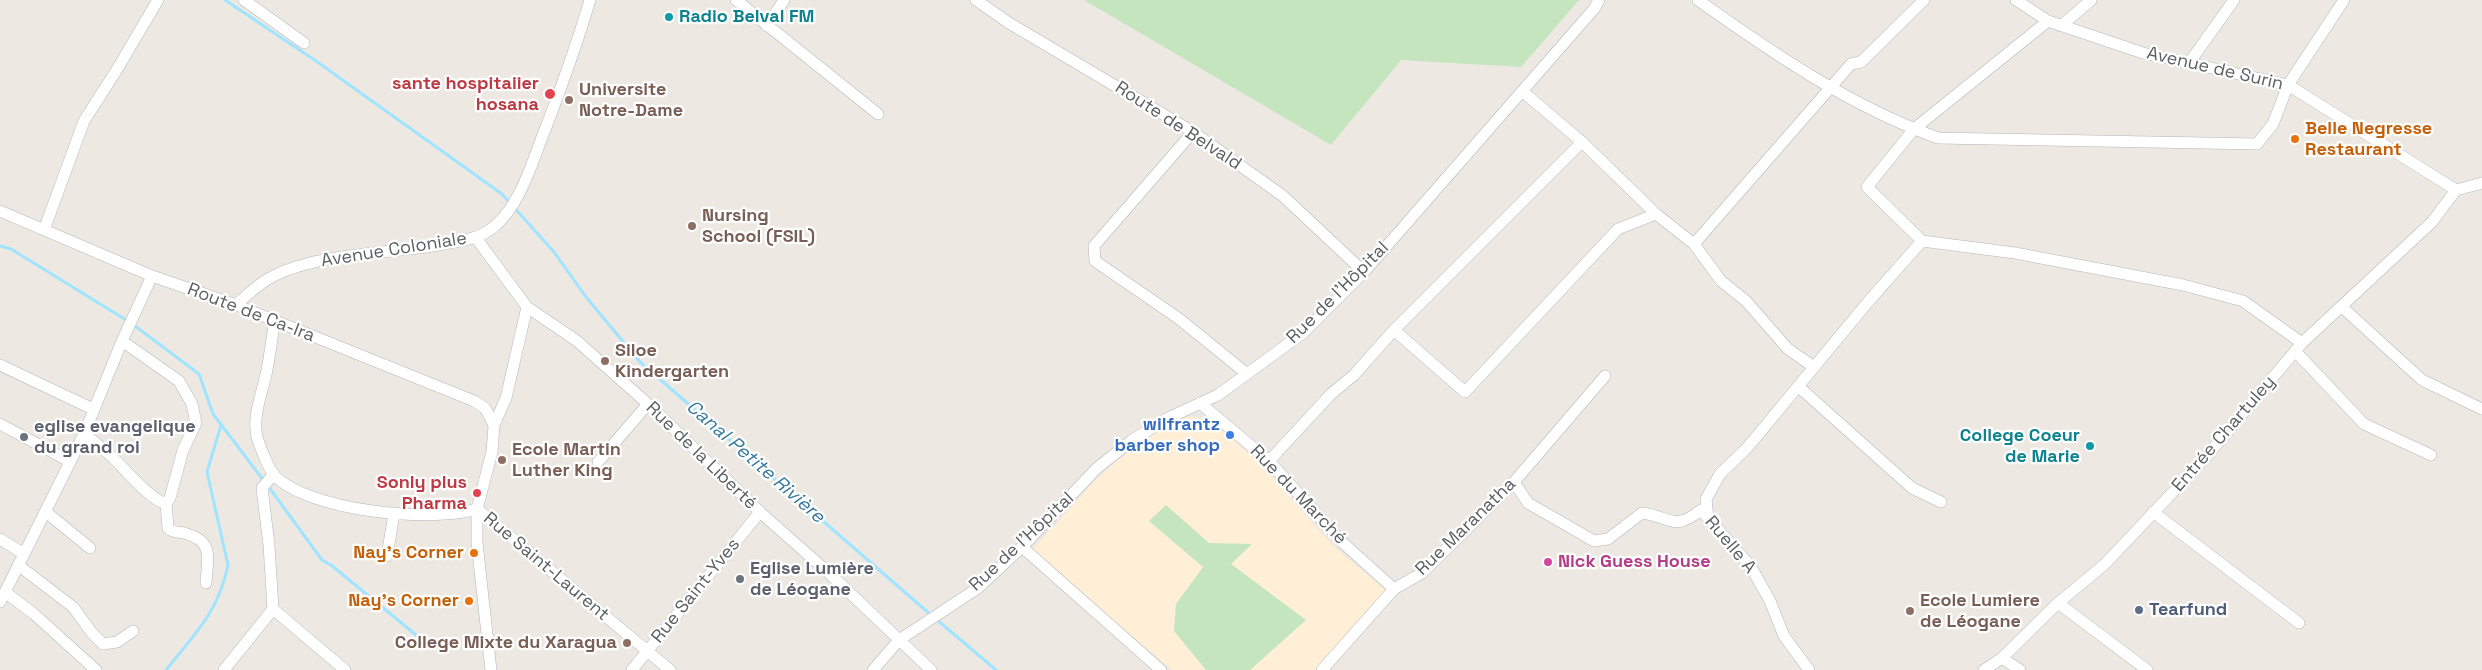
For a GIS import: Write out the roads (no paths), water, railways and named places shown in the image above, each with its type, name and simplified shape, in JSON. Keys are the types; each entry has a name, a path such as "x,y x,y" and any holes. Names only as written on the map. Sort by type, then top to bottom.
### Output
{"street":[{"path":"44,230 84,121 158,0"},
{"path":"244,0 304,43"},
{"name":"Avenue Coloniale","path":"236,305 269,278 316,262 400,252 476,238 495,226 508,211 521,190 560,91 590,0"},
{"path":"736,0 878,114"},
{"path":"768,26 784,0"},
{"name":"Route de Belvald","path":"976,0 1009,23 1193,132 1283,196 1364,272"},
{"name":"Rue de l'Hôpital","path":"873,670 899,640 978,588 1022,547 1097,468 1131,441 1159,423 1218,395 1302,333 1364,272 1594,9 1599,0"},
{"path":"1698,0 1829,88 1914,129 1938,138 2257,144 2273,124 2288,85 2344,0"},
{"path":"1694,244 1760,172 1851,64 1861,62 1924,0"},
{"name":"Avenue de Surin","path":"2016,0 2048,21 2144,53 2288,85 2456,190"},
{"path":"2061,26 2091,0"},
{"path":"2189,63 2234,0"},
{"path":"2048,21 1914,129 1867,187 1922,241 2015,253 2183,285 2243,301 2299,347 2364,424 2431,455"},
{"path":"1522,91 1582,142 1656,214 1694,244 1721,281 1746,301 1788,349 1814,367"},
{"path":"1193,132 1094,246 1095,261 1178,318 1246,373"},
{"path":"1269,461 1331,394 1354,375 1394,330 1582,142"},
{"path":"2456,190 2482,183"},
{"name":"Entrée Chartuley","path":"1984,670 2002,658 2058,603 2105,564 2206,457 2299,347 2432,222 2456,190"},
{"name":"Route de Ca-Ira","path":"0,211 152,276 236,305 474,401 485,408 494,425"},
{"path":"1394,330 1465,392 1618,228 1656,214"},
{"name":"Rue de la Liberté","path":"476,238 527,307 577,341 648,404 760,512 831,575 931,670"},
{"path":"1708,518 1706,499 1720,474 1747,448 1922,241"},
{"path":"96,670 34,614 2,597 84,434 122,341 152,276"},
{"path":"491,670 477,543 477,509 492,452 494,425 506,398 527,307"},
{"path":"2342,307 2422,380 2482,409"},
{"path":"224,670 273,609 269,545 262,488 274,474 257,436 258,405 267,369 275,321"},
{"path":"122,341 179,381 192,404 196,423 183,450 170,498 166,502 168,528 171,531 187,534 203,541 207,547 206,583"},
{"path":"0,365 93,409"},
{"name":"Rue Maranatha","path":"1322,670 1394,589 1422,573 1514,482 1605,376"},
{"path":"1799,387 1912,488 1942,502"},
{"name":"Rue du Marché","path":"1200,403 1269,461 1342,542 1394,589"},
{"path":"598,462 648,404"},
{"path":"0,424 69,461"},
{"path":"84,434 109,454 160,501 166,502"},
{"name":"Rue Saint-Laurent","path":"274,474 310,498 394,514 415,516 462,514 477,509 670,670"},
{"name":"Ruelle A","path":"1514,482 1528,503 1594,541 1608,539 1642,513 1679,523 1687,521 1701,510 1752,567 1770,601 1784,636 1808,670"},
{"path":"46,512 90,548"},
{"name":"Rue Saint-Yves","path":"632,670 760,512"},
{"path":"2154,512 2299,624"},
{"path":"387,556 394,514"},
{"path":"0,538 24,554"},
{"path":"1022,547 1161,670"},
{"path":"18,566 73,607 92,633 103,644 117,642 133,631"},
{"path":"2058,603 2147,670"},
{"path":"273,609 345,670"},
{"path":"2002,658 2020,670"}],"waterway":[{"name":"Canal Petite Rivière","path":"225,0 316,61 502,194 554,252 586,297 640,362 931,615"},
{"path":"0,246 11,249 131,323 199,374 213,414 264,481"},
{"path":"166,670 196,634 212,609 224,581 228,565 207,472 221,425"},
{"path":"268,486 322,560 331,565 433,649"},
{"name":"Canal Petite Rivière","path":"936,619 996,670"}],"place":[{"name":"Radio Belval FM","path":"669,17"},
{"name":"sante hospitaiier hosana","path":"550,94"},
{"name":"Universite Notre-Dame","path":"569,100"},
{"name":"Belle Negresse Restaurant","path":"2295,139"},
{"name":"Nursing School (FSIL)","path":"692,226"},
{"name":"Siloe Kindergarten","path":"605,361"},
{"name":"wilfrantz barber shop","path":"1230,435"},
{"name":"eglise evangelique du grand roi","path":"24,437"},
{"name":"College Coeur de Marie","path":"2090,446"},
{"name":"Ecole Martin Luther King","path":"502,460"},
{"name":"Sonly plus Pharma","path":"477,493"},
{"name":"Nay’s Corner","path":"474,553"},
{"name":"Nick Guess House","path":"1548,562"},
{"name":"Eglise Lumière de Léogane","path":"740,579"},
{"name":"Nay's Corner","path":"469,601"},
{"name":"Tearfund","path":"2139,610"},
{"name":"Ecole Lumiere de Léogane","path":"1910,611"},
{"name":"College Mixte du Xaragua","path":"627,643"}]}
